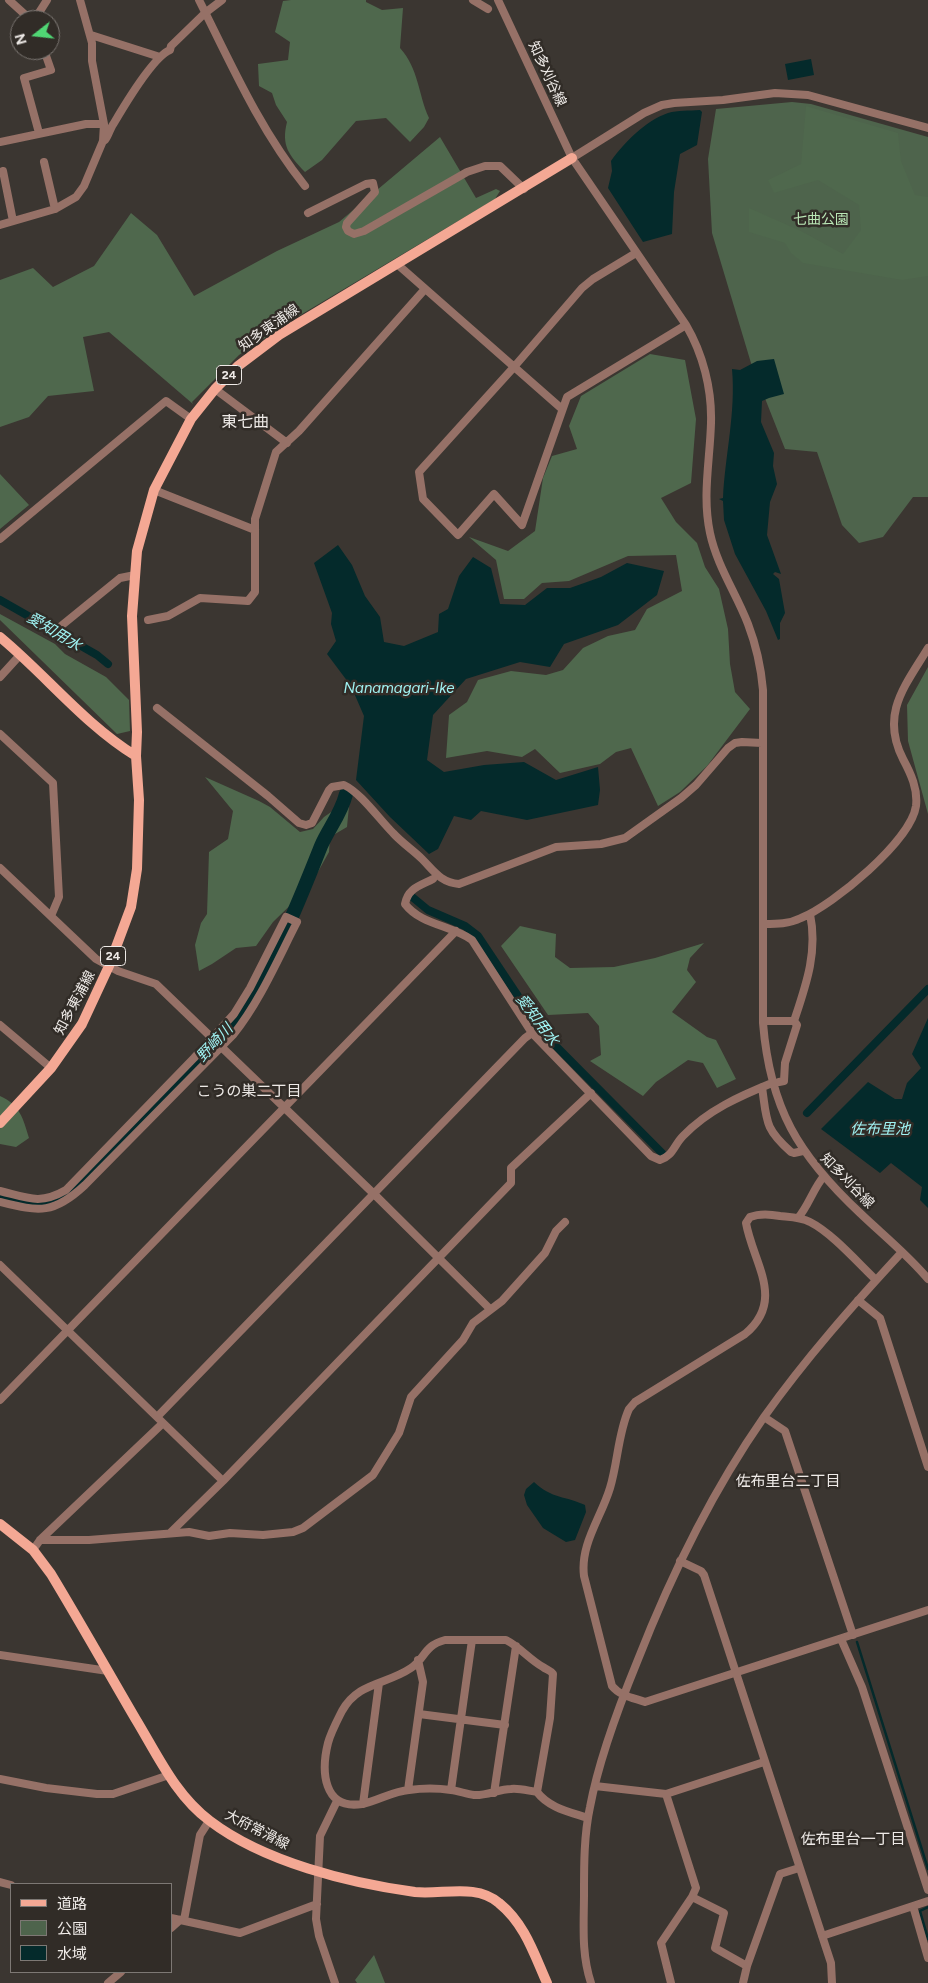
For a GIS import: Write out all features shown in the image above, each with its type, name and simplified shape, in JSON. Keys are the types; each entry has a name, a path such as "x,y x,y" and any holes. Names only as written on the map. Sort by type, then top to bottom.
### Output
{"main road":[{"name":"知多東浦線","path":"0,1123 51,1068 82,1024 109,966 131,907 137,869 139,800 132,616 137,551 154,490 190,419 215,389 238,366 279,335 572,158"},
{"path":"0,636 112,741 136,756"},
{"name":"大府常滑線","path":"0,1524 33,1550 51,1574 169,1775 187,1800 209,1821 250,1845 319,1873 415,1892 457,1891 485,1894 499,1902 524,1932 547,1983"}],"street":[{"path":"9,0 21,10"},
{"path":"0,225 55,209 76,197 84,186 103,141 104,124 92,62 90,36 80,0"},
{"path":"198,0 240,86 283,159 305,186"},
{"path":"103,141 150,67 170,50 171,46 205,13 222,0"},
{"path":"473,0 488,9"},
{"name":"知多刈谷線","path":"498,0 572,158 686,325 702,361 710,401 711,422 706,491 710,534 717,556 748,623 761,666 763,690 763,1021 766,1054 786,1122 803,1150 824,1176 928,1279"},
{"path":"90,36 160,57"},
{"path":"39,133 24,78 51,70 48,60"},
{"path":"572,158 662,105 775,93 808,95 928,128"},
{"path":"0,142 86,124 104,124"},
{"path":"44,162 55,209"},
{"path":"308,213 366,184 372,184 375,192 347,223 348,231 354,234 364,231 467,172 485,166 500,166 524,188"},
{"path":"3,171 13,221"},
{"path":"636,253 593,279 582,288 419,472 423,499 458,535 494,494 522,525 567,397 686,325"},
{"path":"397,264 562,409"},
{"path":"148,620 168,616 200,598 248,601 255,592 255,530 258,506 276,452 425,289"},
{"path":"215,389 287,442"},
{"path":"0,539 166,401 190,419"},
{"path":"154,490 255,530"},
{"path":"61,626 120,578 135,575"},
{"path":"764,924 791,922 810,914 862,876 907,828 914,816 916,792 910,773 898,749 894,734 893,717 901,691 928,648"},
{"path":"0,677 20,654"},
{"path":"157,708 299,823 306,825 312,823 329,790 332,787 344,785 354,792 394,835 421,858 435,874 450,883 459,884 556,847 608,843 625,838 681,798 696,785 728,748 735,743 762,743"},
{"path":"0,734 53,783 59,896 51,916"},
{"path":"0,868 96,959 118,971 156,984 374,1194 490,1309"},
{"path":"433,879 407,895 405,904 412,913 456,931 472,940 532,1033 651,1156 660,1160 666,1158 683,1136 714,1111 732,1100 762,1087 784,1081 786,1063 797,1024 794,1021 812,962 814,946 810,914"},
{"path":"0,1191 44,1200 66,1190 227,1024 242,1002 286,916 297,922 252,1010 221,1046 86,1185 57,1205 24,1209 0,1202"},
{"path":"0,1400 456,931"},
{"path":"763,1021 794,1021"},
{"path":"0,1025 51,1068"},
{"path":"157,1417 525,1038 532,1033"},
{"path":"762,1087 766,1118 772,1134 791,1152 803,1150"},
{"path":"170,1533 223,1481 511,1183 511,1168 591,1093"},
{"path":"798,1218 806,1208 824,1176"},
{"path":"876,1280 824,1230 810,1222 798,1218 757,1214 750,1216 746,1222 759,1264 765,1293 765,1303 758,1321 745,1334 635,1402 629,1409 609,1490 586,1548 582,1564 612,1686 624,1695 646,1702 928,1610"},
{"path":"40,1540 90,1540 189,1532 209,1536 230,1533 263,1534 293,1532 302,1528 373,1475 399,1432 411,1397 462,1340 473,1322 502,1301 545,1253 556,1231 566,1222"},
{"path":"591,1983 584,1951 585,1843 588,1818 595,1786 624,1695 664,1594 709,1506 764,1417 812,1353 902,1252"},
{"path":"0,1265 223,1481"},
{"path":"858,1300 880,1318 928,1467"},
{"path":"764,1417 785,1431 852,1635"},
{"path":"33,1550 40,1540 163,1423"},
{"path":"680,1561 701,1571 704,1575 822,1936 830,1963 832,1983"},
{"path":"841,1639 862,1687 928,1890"},
{"path":"537,1792 550,1718 553,1674 506,1640 445,1640 436,1642 424,1651 412,1667 364,1689 348,1700 328,1741 325,1758 326,1778 329,1792 337,1801 363,1804 408,1790 429,1788 474,1795 494,1793 510,1788 537,1792 543,1800 588,1818"},
{"path":"451,1790 472,1640"},
{"path":"494,1793 516,1646"},
{"path":"0,1655 108,1670"},
{"path":"408,1790 423,1682 418,1660"},
{"path":"363,1804 379,1683"},
{"path":"419,1714 505,1725"},
{"path":"595,1786 666,1794 764,1762"},
{"path":"0,1779 54,1789 113,1794 169,1775"},
{"path":"666,1794 696,1888 662,1943 671,1983"},
{"path":"335,1983 319,1936 317,1904 320,1836 337,1801"},
{"path":"172,1927 182,1920 200,1835 209,1821"},
{"path":"743,1983 747,1966 780,1874 799,1868"},
{"path":"692,1897 724,1913 715,1948 747,1966"},
{"path":"822,1936 928,1901"},
{"path":"172,1918 240,1933 317,1904"},
{"path":"913,1906 928,1958"},
{"path":"108,1983 120,1973"}],"green space":[{"path":"366,0 366,2 382,10 403,8 400,48 415,73 429,118 424,127 410,142 386,118 356,121 322,160 305,172 288,150 285,138 287,122 276,105 272,93 259,86 258,64 288,60 290,42 275,32 283,1"},
{"name":"七曲公園","path":"792,102 811,104 928,137 928,497 913,497 883,537 859,543 842,525 817,452 785,449 751,363 712,233 708,159 716,109"},
{"path":"806,106 898,133 901,161 915,195 928,197 928,276 902,280 803,263 791,253 785,243 749,232 749,208 801,231 843,254 861,230 859,205 818,180 774,193 768,180 801,164"},
{"path":"440,137 476,198 496,189 500,191 495,199 292,320 239,355 192,402 193,404 109,332 83,337 94,391 48,396 29,417 0,427 0,280 33,268 53,287 94,266 131,213 157,235 194,296 277,251 339,222"},
{"path":"650,354 685,360 696,419 691,483 661,498 676,522 697,543 705,567 719,589 728,629 730,664 735,692 750,709 707,766 680,792 658,806 631,748 616,752 600,764 560,773 535,749 522,757 487,751 446,758 449,715 467,702 478,680 511,671 546,675 563,670 583,648 608,636 635,630 647,609 682,591 676,555 628,556 569,581 542,583 524,599 504,599 496,560 469,537 508,551 535,531 543,478 552,456 577,449 569,426 581,396"},
{"path":"0,474 29,505 0,529"},
{"path":"0,614 55,644 65,654 106,677 129,700 130,731 117,734 0,620"},
{"path":"928,667 928,814 908,741 907,705"},
{"path":"205,777 270,807 300,832 313,829 324,817 334,810 349,806 347,827 330,837 329,852 310,886 273,922 256,946 236,948 199,971 195,945 201,923 207,914 209,852 228,839 233,811"},
{"path":"520,926 556,934 555,957 570,968 614,967 655,958 704,943 690,958 687,970 696,982 672,1012 707,1037 716,1040 736,1079 717,1088 703,1063 688,1060 656,1082 643,1096 590,1061 601,1055 599,1026 588,1013 548,1015 501,946"},
{"path":"0,1096 12,1104 20,1113 27,1131 29,1138 16,1147 0,1144"},
{"path":"374,1955 385,1983 357,1983 355,1980"}],"water":[{"path":"811,59 814,75 788,80 785,64"},
{"path":"700,110 702,112 697,145 680,154 674,192 672,234 643,242 608,188 612,171 611,161 629,140 651,121 672,112"},
{"path":"774,359 784,394 762,401 761,422 774,453 773,466 777,484 770,502 767,535 781,574 775,572 773,574 779,579 785,613 780,623 780,639 778,640 766,611 735,554 724,520 723,501 719,499 723,498 733,402 732,369 740,370 757,361"},
{"name":"Nanamagari-Ike","path":"338,545 352,565 365,596 380,617 384,642 404,646 438,632 439,614 448,609 459,576 473,557 491,568 500,604 525,605 547,588 570,588 601,577 627,563 664,571 657,595 618,625 564,644 550,667 520,662 466,679 433,715 427,760 444,772 484,765 524,762 556,780 598,767 600,790 598,805 527,820 481,811 471,820 454,816 438,849 429,854 390,817 356,780 364,716 351,686 327,654 336,641 331,624 332,613 314,563"},
{"name":"佐布里池","path":"928,1018 928,1208 920,1200 922,1187 891,1163 880,1173 821,1129 868,1082 895,1099 902,1099 907,1083 921,1068 912,1054"},
{"path":"534,1482 547,1492 585,1505 586,1512 575,1540 566,1542 543,1528 527,1505 524,1495 526,1489"}],"waterway":[{"name":"愛知用水","path":"0,600 97,655 108,664"},
{"name":"野崎川","path":"0,1196 40,1204 63,1198 230,1029 270,964 292,917 321,846 346,794"},
{"name":"愛知用水","path":"411,896 428,910 465,926 478,936 542,1032 662,1153"},
{"name":"愛知用水","path":"807,1113 928,989"},
{"path":"857,1642 928,1869"},
{"path":"928,1907 920,1911 928,1939"}],"district":[{"name":"東七曲","path":"245,422"},
{"name":"こうの巣二丁目","path":"249,1092"},
{"name":"佐布里台二丁目","path":"788,1482"},
{"name":"佐布里台一丁目","path":"853,1840"}]}
